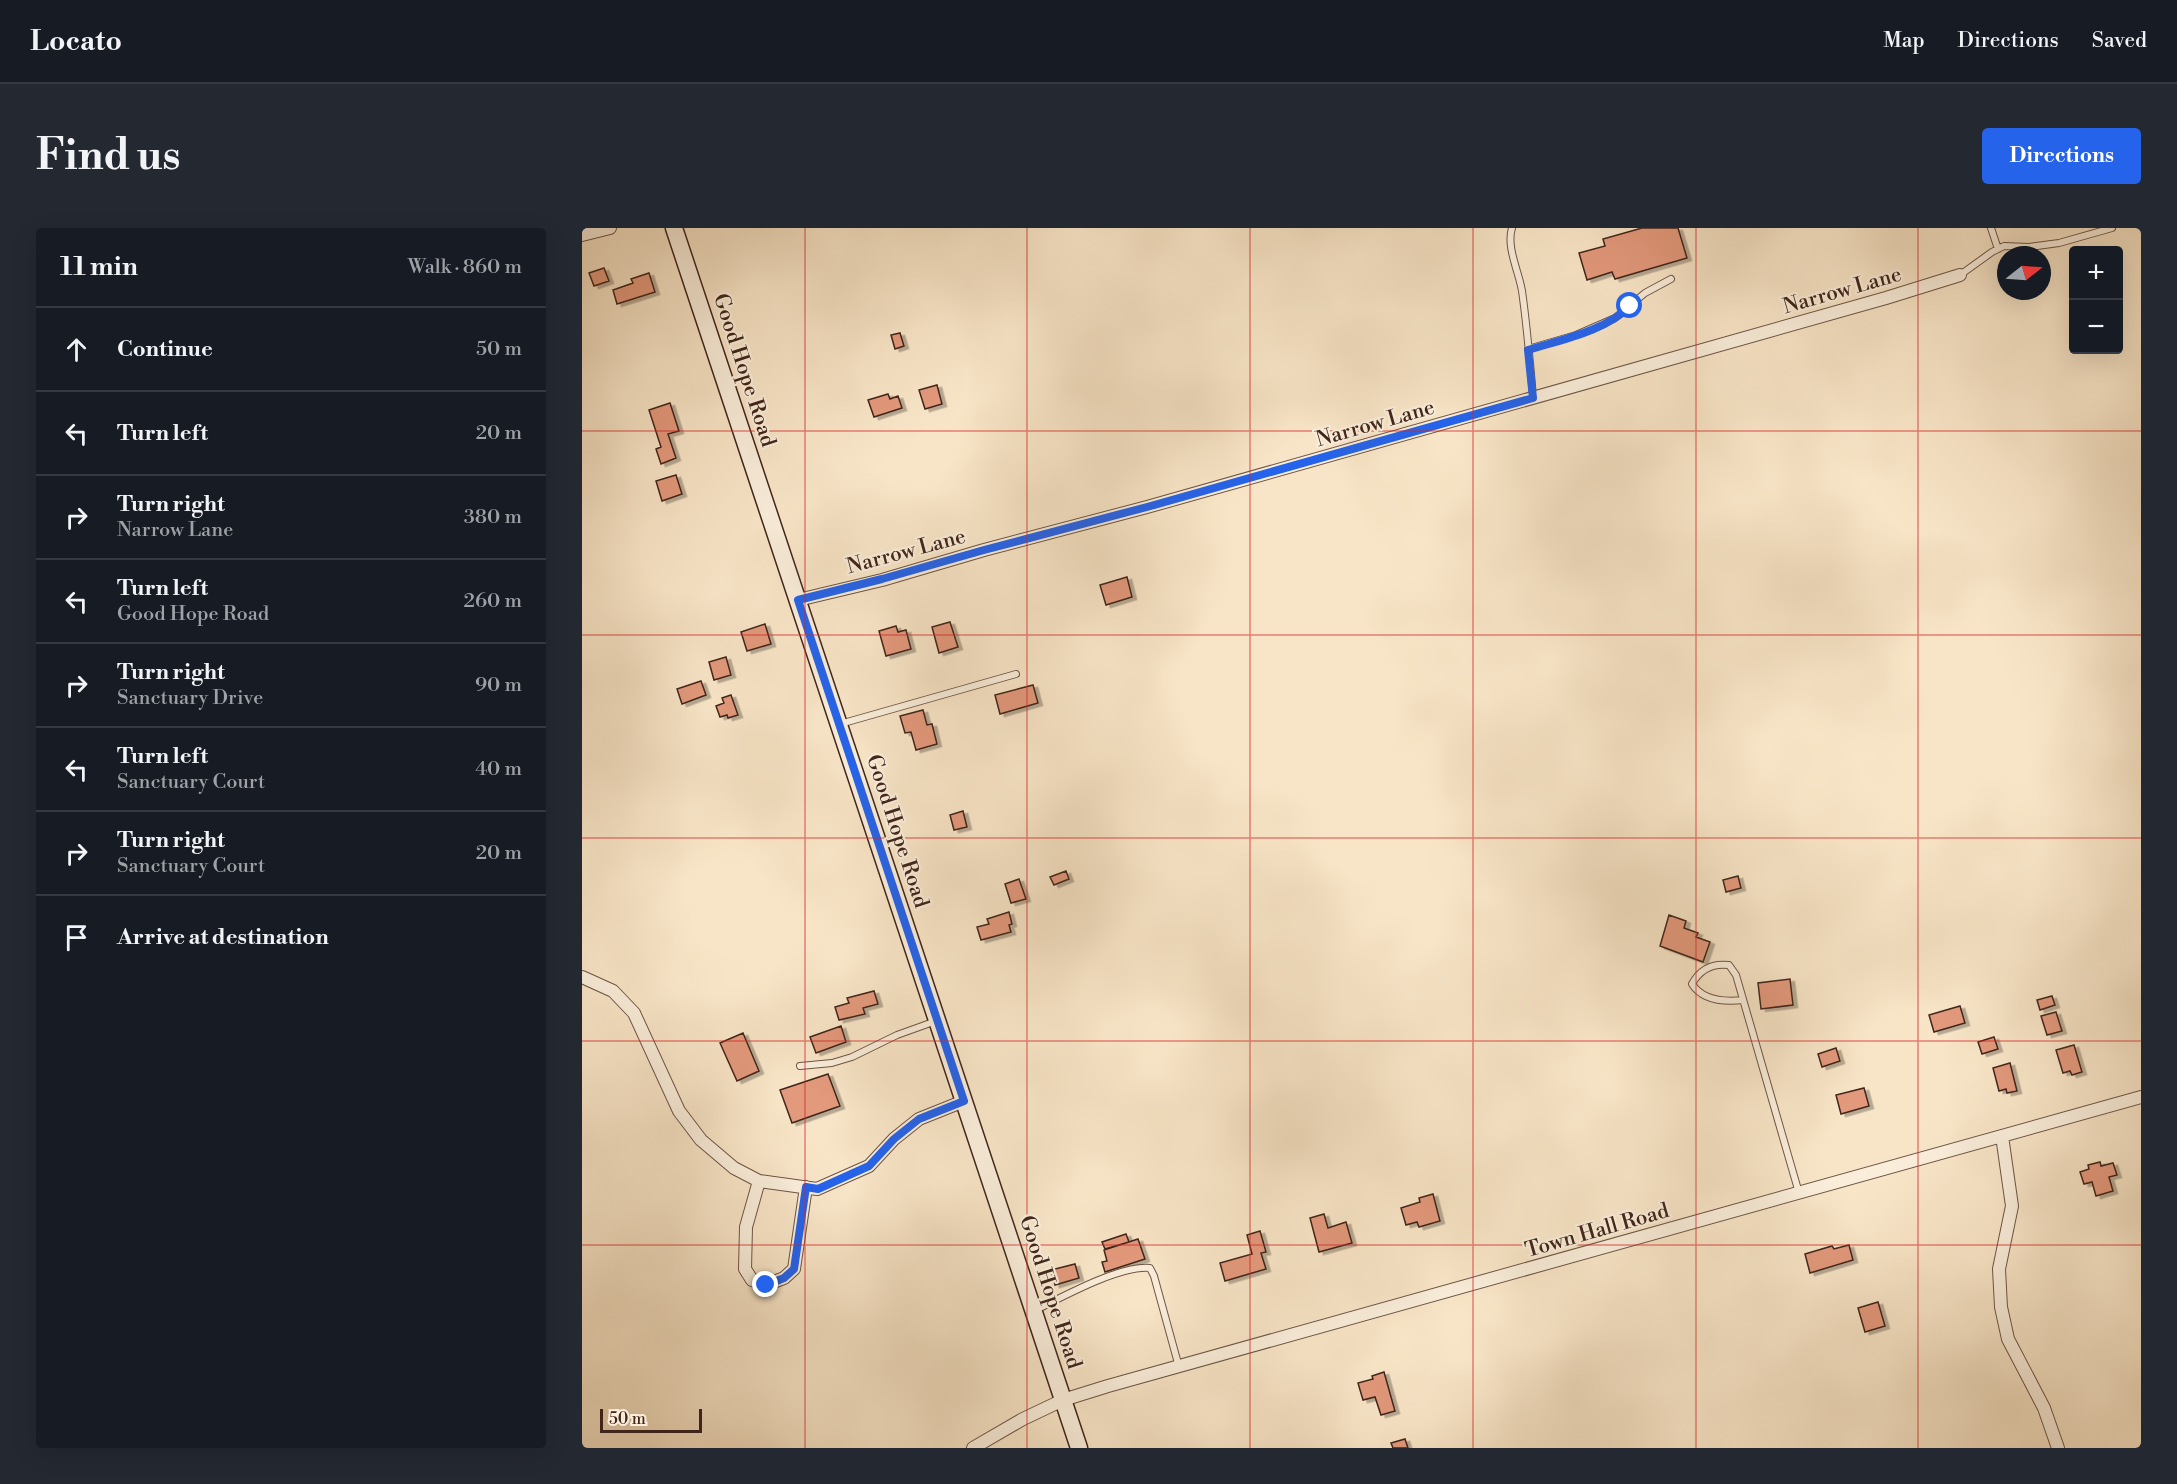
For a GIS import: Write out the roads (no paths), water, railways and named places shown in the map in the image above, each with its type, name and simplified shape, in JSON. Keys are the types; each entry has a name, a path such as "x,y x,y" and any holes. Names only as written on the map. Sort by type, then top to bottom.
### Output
{"main road":[{"name":"Good Hope Road","path":"674,228 1079,1448"}],"street":[{"path":"582,235 610,228"},
{"name":"Narrow Lane","path":"798,600 1147,507 1875,302 1960,275"},
{"path":"582,977 613,991 634,1013 679,1111 701,1140 734,1167 759,1181 818,1189 869,1166 894,1139 919,1119 964,1101"},
{"name":"Town Hall Road","path":"973,1448 1023,1419 1063,1400 2141,1097"},
{"path":"2002,1136 2012,1206 2000,1269 2001,1307 2008,1339 2044,1408 2058,1448"},
{"path":"759,1181 746,1227 745,1269 752,1280 766,1285 784,1278 794,1269 806,1187"}],"lane":[{"path":"1512,228 1510,235 1522,291 1533,398"},
{"path":"1991,228 1997,246"},
{"path":"2036,246 2059,243 2112,228"},
{"path":"1960,275 1997,250"},
{"path":"1528,350 1576,335 1614,318 1645,292 1671,279"},
{"path":"839,724 1016,674"},
{"path":"1743,999 1730,1001 1714,999 1697,992 1692,984 1696,975 1717,964 1729,965 1736,975 1743,999 1799,1193"},
{"path":"800,1066 832,1063 852,1057 897,1035 937,1020"},
{"path":"1034,1311 1090,1283 1140,1267 1150,1268 1179,1366"}]}
